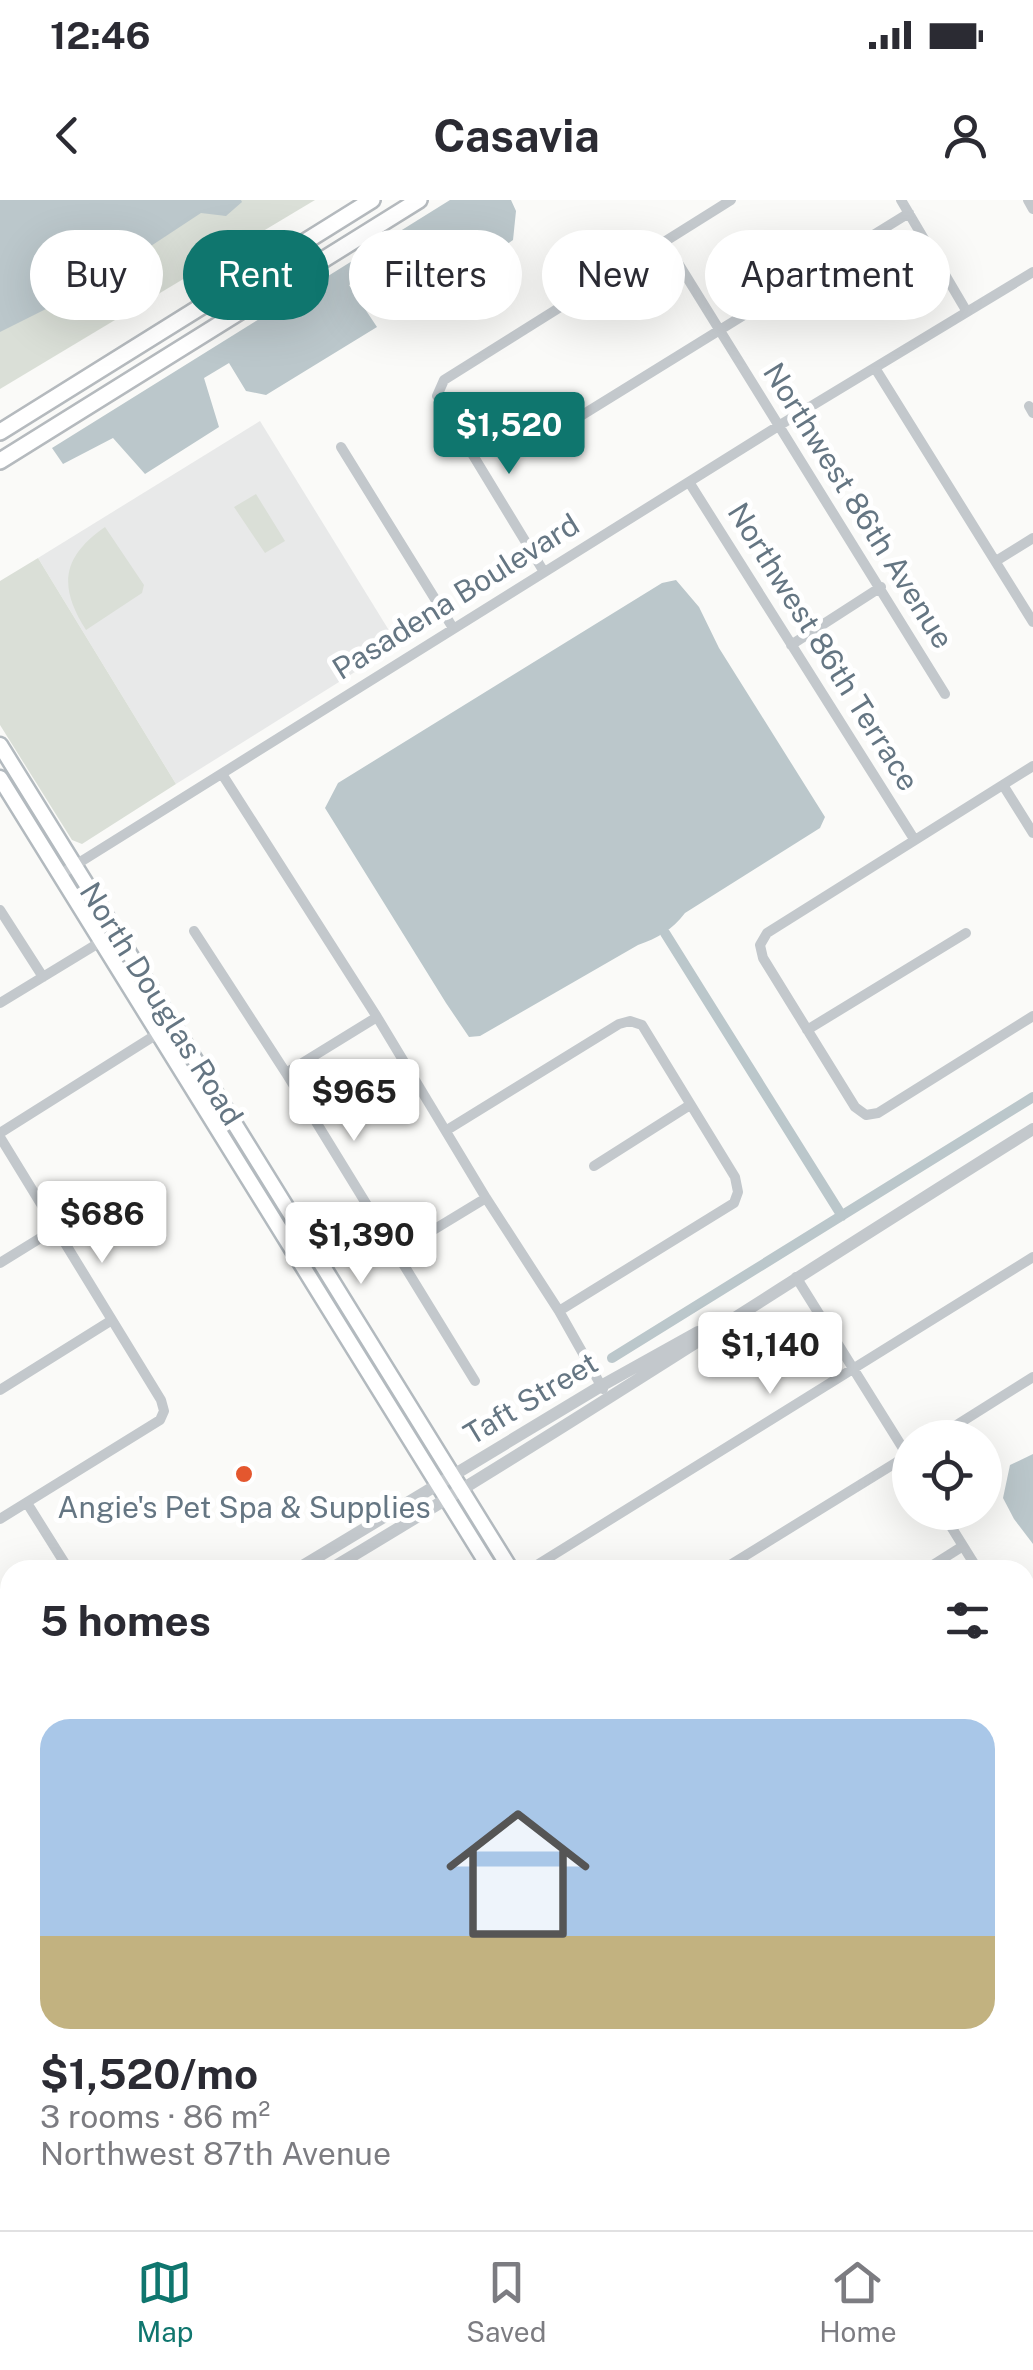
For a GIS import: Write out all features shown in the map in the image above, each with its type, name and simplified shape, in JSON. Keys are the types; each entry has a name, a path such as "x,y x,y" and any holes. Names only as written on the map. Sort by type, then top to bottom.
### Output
{"main road":[{"path":"0,432 372,200"},
{"path":"0,461 419,200"},
{"name":"North Douglas Road","path":"1,749 505,1560"},
{"name":"North Douglas Road","path":"0,778 485,1560"}],"street":[{"path":"684,230 732,200"},
{"path":"901,200 967,312"},
{"path":"1028,200 1033,208"},
{"path":"579,417 909,213"},
{"name":"Pasadena Boulevard","path":"61,874 780,425 1033,272"},
{"name":"Northwest 86th Avenue","path":"685,274 945,694"},
{"path":"542,319 444,380 437,396 544,572"},
{"path":"875,368 1033,622"},
{"path":"341,448 453,628"},
{"name":"Northwest 86th Terrace","path":"689,482 914,840"},
{"path":"996,561 1033,538"},
{"path":"791,645 881,587"},
{"path":"1033,766 767,933 760,945 763,958 855,1108 866,1114 878,1113 1033,1016"},
{"path":"222,774 559,1311 608,1399"},
{"path":"1003,785 1033,833"},
{"path":"0,910 43,976"},
{"path":"194,931 475,1381"},
{"path":"808,1030 966,932"},
{"path":"0,1003 102,941"},
{"path":"286,1073 376,1017"},
{"path":"0,1519 160,1420 164,1411 161,1400 0,1135 173,1024"},
{"path":"446,1130 619,1024 642,1026 736,1177 738,1192 734,1203 559,1311"},
{"path":"594,1166 690,1105"},
{"name":"Taft Street","path":"456,1482 608,1399 1033,1129"},
{"path":"397,1252 486,1198"},
{"path":"0,1263 55,1229"},
{"path":"545,1560 1033,1257"},
{"path":"796,1277 892,1430"},
{"name":"Taft Street","path":"343,1560 601,1386 796,1277"},
{"path":"0,1390 112,1320"},
{"path":"965,1420 1033,1377"},
{"path":"738,1560 892,1466"},
{"name":"Taft Street","path":"314,1560 442,1491"},
{"path":"28,1503 63,1560"},
{"path":"953,1530 972,1560"},
{"path":"941,1560 963,1546"}],"shaded area":[{"path":"0,200 315,200 265,230 183,230 183,279 163,291 163,230 30,230 30,320 115,320 0,389"},
{"path":"0,200 241,200 226,216 201,213 163,238 163,230 30,230 30,317 0,332"},
{"path":"450,200 511,200 516,211 514,230 402,230"},
{"path":"349,263 349,320 372,320 377,327 266,395 246,391 229,363 204,378 219,427 145,474 113,438 63,464 52,448 257,320 329,320 329,275"},
{"path":"260,421 398,645 176,784 38,558"},
{"path":"256,494 285,541 265,553 234,507"},
{"path":"105,527 144,585 142,593 86,630 71,600 69,573 80,550"},
{"path":"38,558 176,784 82,844 72,840 0,725 0,581"},
{"path":"676,580 699,607 719,648 825,817 820,828 685,913 664,933 480,1036 469,1037 325,808 338,783 662,583"},
{"path":"1033,1454 1033,1544 1003,1498 1010,1465"}],"waterway":[{"path":"665,933 842,1216"},
{"path":"612,1358 1033,1097"}],"place":[{"name":"Angie's Pet Spa & Supplies","path":"244,1474"}]}
